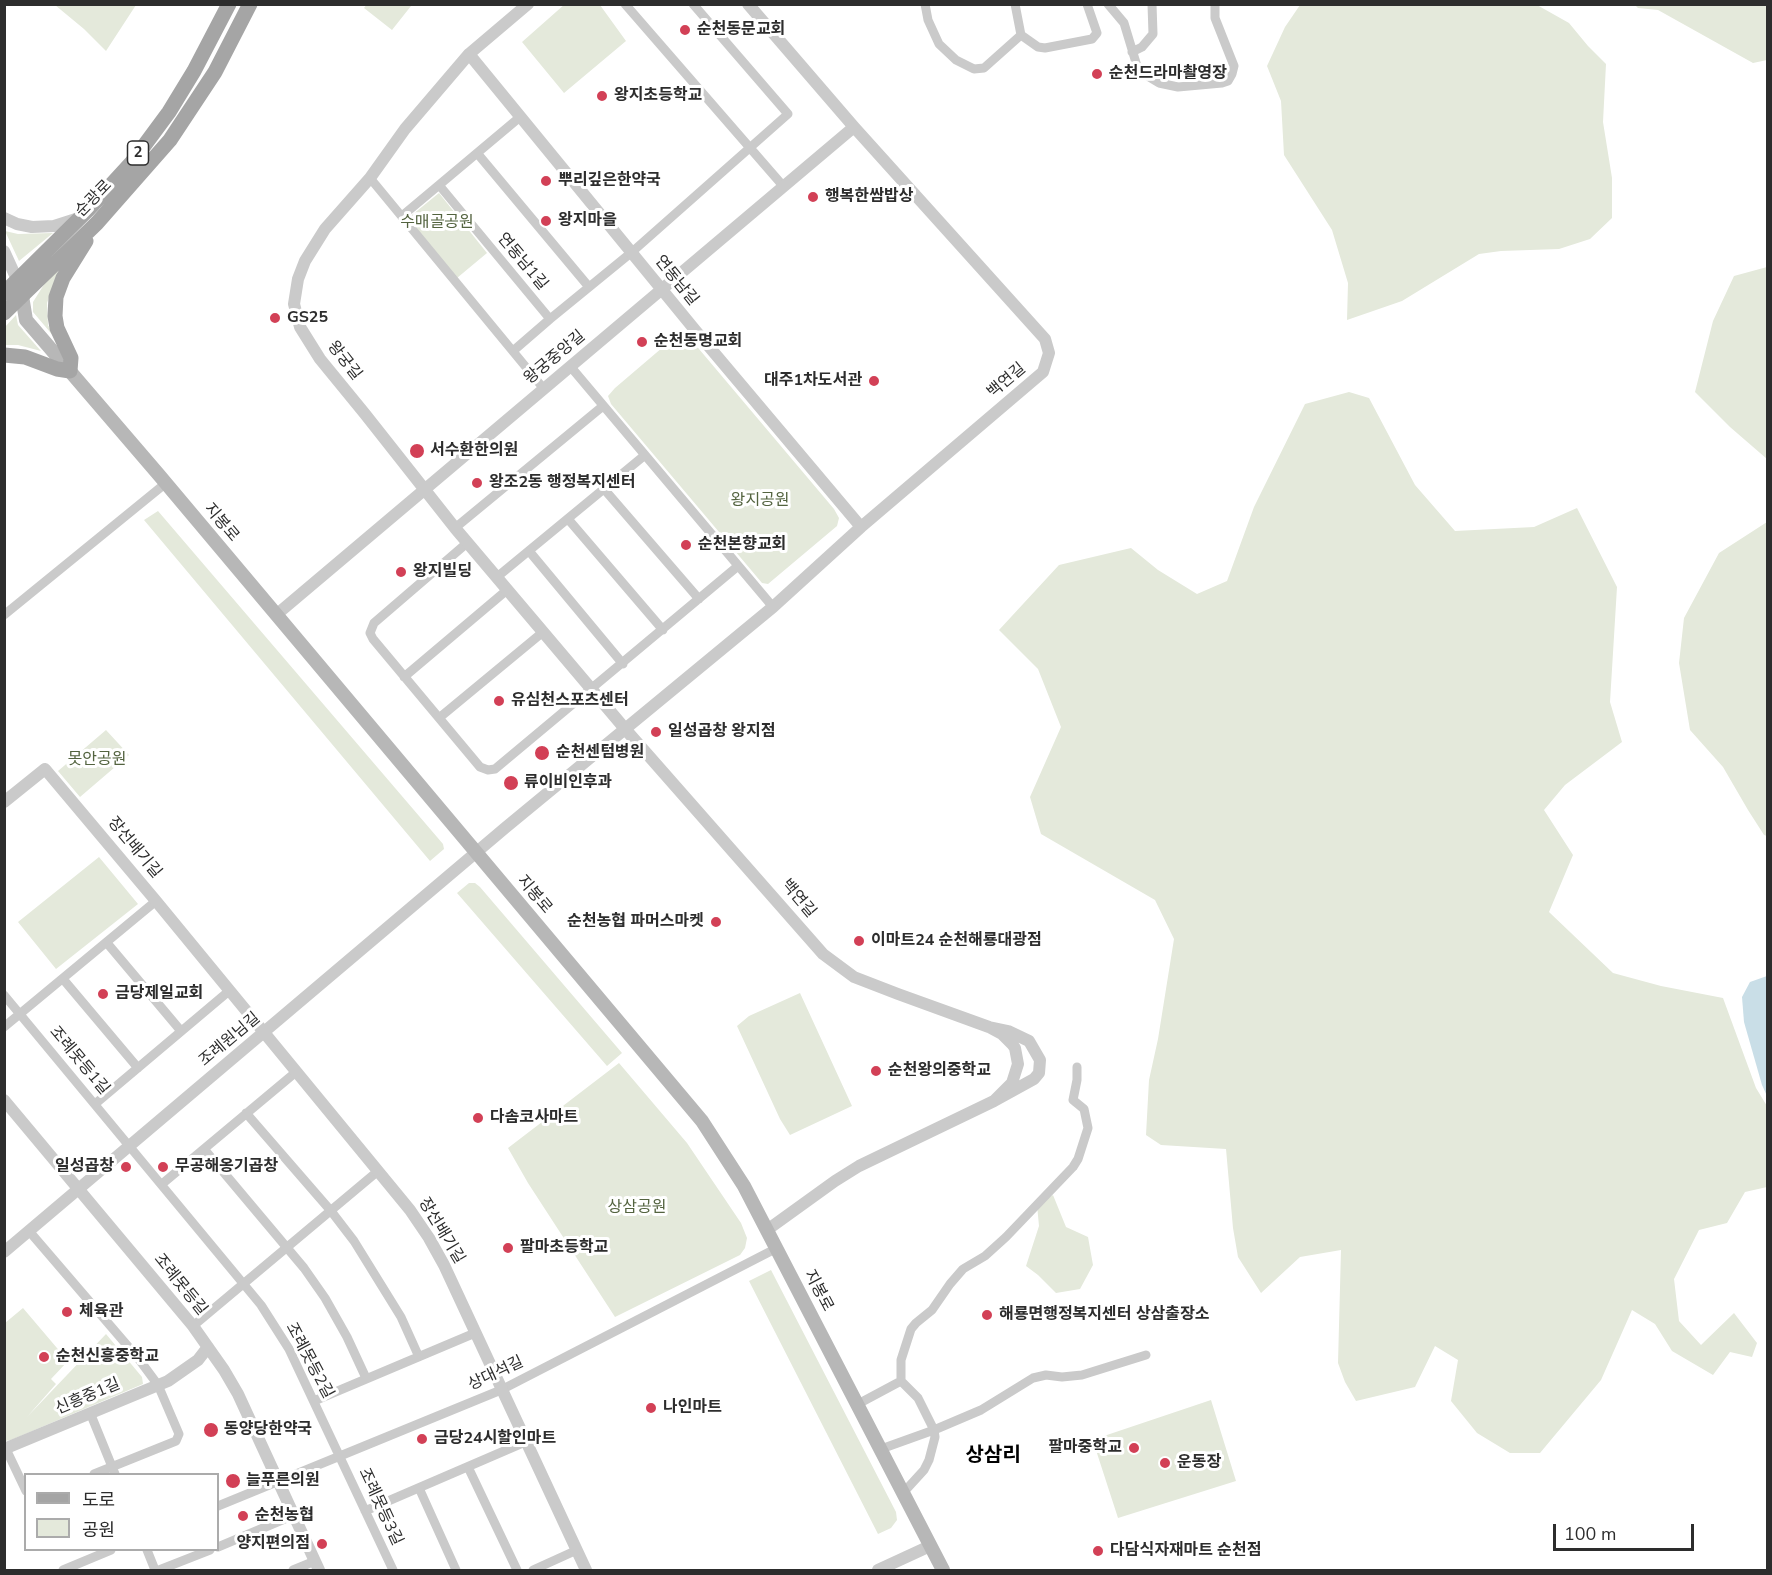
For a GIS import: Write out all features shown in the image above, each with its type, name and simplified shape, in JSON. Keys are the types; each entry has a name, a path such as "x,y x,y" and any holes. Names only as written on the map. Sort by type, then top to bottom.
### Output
{"main road":[{"name":"순광로","path":"4,293 80,218 132,162 169,112 194,71 229,4"},
{"name":"순광로","path":"4,313 97,223 170,140 215,72 250,4"},
{"path":"4,355 25,357 57,369 70,371 71,358 57,328 56,297 63,278 97,223"},
{"name":"지봉로","path":"22,296 26,320 692,1108 744,1186 943,1570"}],"street":[{"name":"왕궁길","path":"528,4 469,54 405,129 370,178 325,229 311,250 298,279 294,304 300,327 320,359 467,543 626,730"},
{"path":"626,4 784,186"},
{"path":"513,351 632,252 788,114 693,4"},
{"name":"백연길","path":"476,853 773,607 861,526 1043,372 1049,353 1045,339 854,127 748,4"},
{"path":"925,4 928,20 939,44 956,60 974,69 984,68 1021,35"},
{"path":"1015,4 1021,35 1038,47 1045,48 1092,39 1097,33 1087,4"},
{"path":"1108,4 1124,23 1137,66 1150,80 1169,87 1195,87 1228,81 1234,66 1215,18 1215,4"},
{"path":"1132,52 1142,47 1153,34 1152,4"},
{"name":"연동남길","path":"469,54 861,526"},
{"path":"402,216 520,117"},
{"name":"왕궁중앙길","path":"276,615 854,127"},
{"path":"477,153 589,287"},
{"path":"370,178 543,389"},
{"name":"연동남1길","path":"439,185 550,319"},
{"path":"4,218 32,227 54,226 80,218"},
{"path":"4,251 18,279 22,296"},
{"path":"570,366 773,607"},
{"path":"455,528 603,406"},
{"path":"497,577 645,455"},
{"path":"4,615 166,483"},
{"path":"604,489 699,599"},
{"path":"568,519 663,630"},
{"path":"467,543 371,627 372,639 482,768 492,770 623,664 738,566"},
{"path":"529,551 623,664"},
{"path":"404,677 507,590"},
{"path":"439,718 543,633"},
{"name":"백연길","path":"626,730 762,882 811,941 839,967 875,985 989,1027 1002,1034 1012,1044 1018,1064 1012,1083 993,1101"},
{"name":"장선배기길","path":"4,802 45,769 410,1210 444,1265 586,1570"},
{"name":"조례원님길","path":"4,1252 476,853"},
{"path":"4,1027 156,901"},
{"path":"107,943 181,1031"},
{"path":"63,979 138,1068"},
{"path":"95,1104 229,991"},
{"name":"조례못등1길","path":"4,995 130,1146"},
{"name":"백연길","path":"767,1230 859,1166 1034,1079 1041,1066 1038,1054 1029,1041 1008,1031 989,1027"},
{"path":"903,1493 924,1470 933,1446 934,1430 918,1398 901,1381 901,1360 911,1329 932,1310 963,1269 985,1256 1006,1237 1073,1167 1088,1128 1084,1109 1073,1100 1077,1067"},
{"path":"162,1184 296,1072"},
{"name":"조례못등길","path":"4,1100 193,1326 238,1394 317,1566 293,1570"},
{"path":"246,1113 354,1241 401,1317 419,1356"},
{"name":"조례못등2길","path":"130,1146 244,1283 289,1349 340,1457"},
{"path":"204,1149 287,1248 325,1298 366,1378"},
{"path":"193,1326 378,1171"},
{"path":"29,1231 138,1358 158,1385 179,1434 178,1439 114,1471 91,1415"},
{"name":"상대석길","path":"219,1506 501,1390 777,1248"},
{"path":"314,1401 475,1334"},
{"name":"신흥중1길","path":"5,1449 168,1381 198,1360 208,1347"},
{"path":"881,1449 981,1410 1033,1378 1046,1375 1062,1377 1082,1375 1146,1355"},
{"path":"858,1404 901,1381"},
{"path":"365,1511 525,1442"},
{"path":"5,1449 24,1487"},
{"name":"조례못등3길","path":"340,1457 393,1570"},
{"path":"468,1467 517,1570"},
{"path":"419,1488 456,1570"},
{"path":"219,1546 294,1515"},
{"path":"878,1570 930,1546"},
{"path":"533,1570 577,1550"},
{"path":"63,1570 109,1551"},
{"path":"148,1551 157,1570 207,1551"}],"green space":[{"path":"367,4 409,4 411,6 392,30 364,8"},
{"path":"565,4 600,5 626,41 564,93 522,42"},
{"path":"55,5 136,5 106,51"},
{"path":"1300,5 1537,5 1569,23 1606,64 1603,122 1612,178 1612,218 1590,239 1559,249 1479,254 1402,301 1347,320 1348,283 1332,230 1284,155 1281,101 1267,66 1285,27"},
{"path":"1635,5 1767,5 1767,60 1753,63 1658,10 1638,8"},
{"name":"수매골공원","path":"439,193 487,253 457,278 407,219"},
{"path":"5,231 18,234 53,233 19,261"},
{"path":"1768,267 1767,459 1695,392 1713,321 1734,276"},
{"path":"59,269 47,303 48,325 55,338 33,312 33,302 45,283"},
{"path":"16,315 18,325 41,351 18,345 5,345 5,327"},
{"name":"왕지공원","path":"683,330 834,509 839,518 837,526 768,584 762,583 611,404 608,396"},
{"path":"1349,392 1369,398 1415,485 1455,531 1534,527 1577,508 1617,587 1610,702 1622,742 1565,785 1544,810 1573,855 1549,912 1613,973 1661,986 1723,998 1756,1088 1767,1106 1767,1187 1745,1192 1727,1223 1699,1230 1674,1279 1679,1321 1701,1345 1734,1313 1757,1343 1752,1357 1730,1352 1713,1375 1672,1351 1655,1324 1632,1310 1601,1380 1540,1453 1510,1453 1477,1433 1451,1401 1458,1360 1435,1346 1415,1387 1356,1401 1345,1382 1338,1363 1341,1250 1300,1257 1261,1293 1238,1257 1226,1149 1161,1145 1146,1135 1149,1080 1174,939 1155,900 1041,834 1030,797 1061,727 1038,669 999,630 1059,565 1131,548 1158,570 1197,594 1227,581 1254,507 1305,404"},
{"path":"158,511 443,844 444,849 430,861 144,520"},
{"path":"1767,522 1768,836 1764,835 1723,767 1690,730 1679,663 1684,618 1719,553"},
{"name":"못안공원","path":"106,730 129,755 80,797 58,771"},
{"path":"99,857 138,904 56,969 18,922"},
{"path":"469,883 475,883 480,887 622,1053 607,1066 457,893"},
{"path":"800,993 852,1106 790,1135 780,1119 737,1026 749,1016"},
{"name":"상삼공원","path":"619,1063 687,1143 741,1223 747,1238 745,1248 740,1255 615,1317 528,1183 508,1148"},
{"path":"1053,1195 1066,1227 1088,1237 1093,1265 1080,1289 1056,1293 1026,1266 1039,1226 1037,1205"},
{"path":"771,1270 896,1512 897,1520 891,1528 878,1534 749,1281"},
{"path":"23,1308 68,1361 51,1379 56,1384 27,1417 106,1334 142,1377 143,1384 5,1441 5,1323"},
{"name":"운동장","path":"1211,1400 1236,1481 1118,1518 1094,1444 1095,1439"}],"water":[{"path":"1768,976 1767,1096 1744,1022 1742,997 1750,982"}],"place":[{"name":"순천동문교회","path":"685,30"},
{"name":"순천드라마촬영장","path":"1097,74"},
{"name":"왕지초등학교","path":"602,96"},
{"name":"뿌리깊은한약국","path":"546,181"},
{"name":"행복한쌈밥상","path":"813,197"},
{"name":"왕지마을","path":"546,221"},
{"name":"GS25","path":"275,318"},
{"name":"순천동명교회","path":"642,342"},
{"name":"대주1차도서관","path":"874,381"},
{"name":"서수환한의원","path":"417,451"},
{"name":"왕조2동 행정복지센터","path":"477,483"},
{"name":"순천본향교회","path":"686,545"},
{"name":"왕지빌딩","path":"401,572"},
{"name":"유심천스포츠센터","path":"499,701"},
{"name":"일성곱창 왕지점","path":"656,732"},
{"name":"순천센텀병원","path":"542,753"},
{"name":"류이비인후과","path":"511,783"},
{"name":"순천농협 파머스마켓","path":"716,922"},
{"name":"이마트24 순천해룡대광점","path":"859,941"},
{"name":"금당제일교회","path":"103,994"},
{"name":"순천왕의중학교","path":"876,1071"},
{"name":"다솜코사마트","path":"478,1118"},
{"name":"일성곱창","path":"126,1167"},
{"name":"무공해옹기곱창","path":"163,1167"},
{"name":"팔마초등학교","path":"508,1248"},
{"name":"체육관","path":"67,1312"},
{"name":"해룡면행정복지센터 상삼출장소","path":"987,1315"},
{"name":"순천신흥중학교","path":"44,1357"},
{"name":"나인마트","path":"651,1408"},
{"name":"동양당한약국","path":"211,1430"},
{"name":"금당24시할인마트","path":"422,1439"},
{"name":"팔마중학교","path":"1134,1448"},
{"name":"운동장","path":"1165,1463"},
{"name":"늘푸른의원","path":"233,1481"},
{"name":"순천농협","path":"243,1516"},
{"name":"양지편의점","path":"322,1544"},
{"name":"다담식자재마트 순천점","path":"1098,1551"}],"district":[{"name":"상삼리","path":"993,1456"}]}
